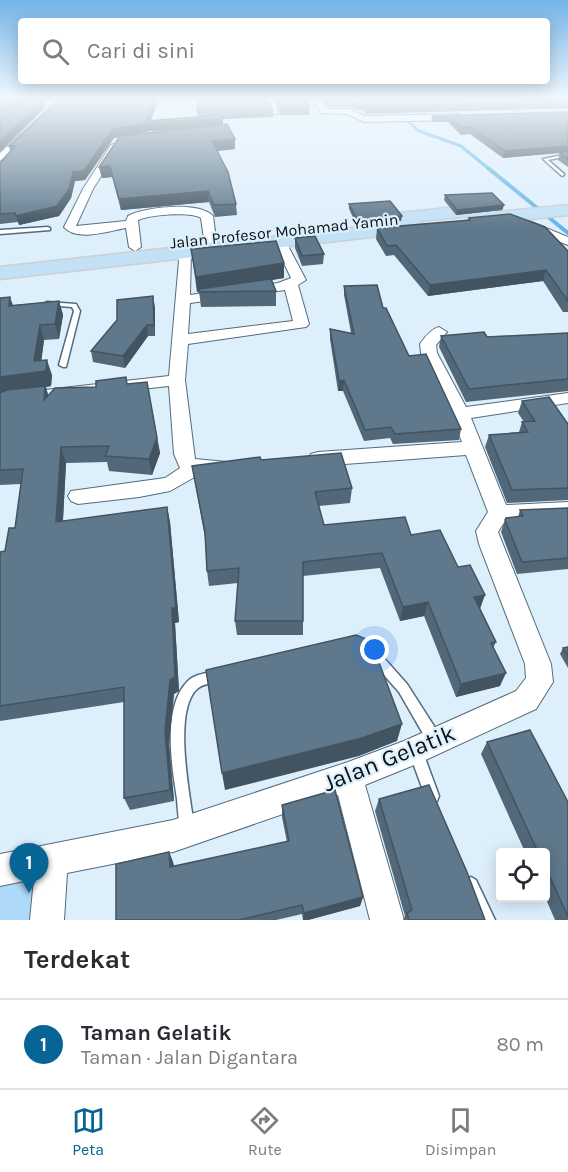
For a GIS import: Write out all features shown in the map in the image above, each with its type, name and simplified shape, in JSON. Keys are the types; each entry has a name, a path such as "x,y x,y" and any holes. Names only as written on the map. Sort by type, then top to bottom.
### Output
{"main road":[{"name":"Jalan Profesor Mohamad Yamin","path":"0,273 280,242 554,208 568,201"},
{"name":"Jalan Profesor Mohamad Yamin","path":"0,262 210,239 512,213"}],"street":[{"path":"0,158 18,142"},
{"path":"120,142 116,144 88,189 70,227 75,231 82,231 132,225"},
{"path":"135,247 132,219 139,215 193,210 207,216 210,239"},
{"path":"512,213 568,241"},
{"path":"183,300 291,285 299,280 280,242"},
{"path":"184,252 177,380 186,463 196,466 234,466"},
{"path":"180,340 301,324 291,285"},
{"path":"439,332 428,344 429,353 460,414 499,513 568,510"},
{"path":"0,402 8,398 177,380"},
{"path":"460,414 568,398"},
{"path":"294,461 473,448"},
{"path":"78,496 139,490 170,484 196,466"},
{"name":"Jalan Gelatik","path":"0,870 188,831 348,777 425,746 526,700 540,682 538,664 490,544 487,531 499,513"},
{"path":"348,777 387,920"},
{"path":"47,920 52,861"}],"lane":[{"path":"568,155 544,159 568,179"},
{"path":"0,232 48,228"},
{"path":"43,304 74,305 77,311 63,365"},
{"path":"362,649 371,652 403,688 425,746 435,805"},
{"path":"188,831 177,729 181,704 189,687 197,681 231,675"},
{"path":"463,867 487,920"}],"shaded area":[{"path":"60,855 55,920 0,920 0,866"}],"building":[{"path":"13,142 104,142 84,171 73,172 69,189 57,206 16,216 15,213 0,214 0,163 15,146 9,146"},
{"path":"116,142 212,142 228,172 236,204 214,205 208,191 119,199 110,166 99,167"},
{"path":"492,142 568,142 568,146 505,151"},
{"path":"568,151 568,159 560,153"},
{"path":"492,193 504,205 457,210 445,195"},
{"path":"390,201 402,216 358,221 349,204"},
{"path":"510,214 545,227 568,251 568,301 546,270 430,285 396,245 387,246 377,228 470,220 469,218"},
{"path":"315,236 324,254 302,256 295,238"},
{"path":"276,241 284,263 196,277 191,249"},
{"path":"271,279 276,291 199,292 199,289"},
{"path":"377,285 383,308 386,308 409,356 426,354 461,429 395,434 391,427 365,430 344,380 339,381 330,329 354,334 344,286"},
{"path":"153,296 154,325 147,325 123,356 91,351 117,320 117,300"},
{"path":"10,297 9,306 59,301 55,324 40,325 34,361 47,360 46,371 0,377 0,298"},
{"path":"484,332 487,337 568,333 568,379 469,389 441,336"},
{"path":"126,377 127,384 147,382 157,438 149,459 105,456 109,446 61,447 56,522 167,507 176,608 172,608 175,677 170,680 165,731 170,790 124,798 124,687 0,706 0,552 5,551 9,528 15,528 23,469 0,470 0,393 7,390 45,386 44,400 55,388 96,387 96,381"},
{"path":"549,397 568,424 568,488 512,490 489,435 528,432 522,422 535,421 522,401"},
{"path":"341,453 352,488 315,492 324,525 405,517 411,535 440,530 458,567 470,565 485,595 474,597 496,642 491,643 506,673 461,684 428,602 403,607 382,553 303,562 303,621 235,621 239,568 207,571 205,532 192,466 260,457 261,460"},
{"path":"568,508 568,558 522,562 506,518 523,516 520,510"},
{"path":"356,635 371,641 402,724 362,738 222,773 206,670"},
{"path":"530,730 568,802 568,917 550,877 550,848 536,848 487,742"},
{"path":"429,785 485,920 409,920 407,913 412,910 379,799"},
{"path":"335,790 363,897 304,913 302,905 239,920 116,920 116,864 169,852 170,867 289,841 282,805"}],"waterway":[{"path":"450,142 461,146 489,169"},
{"path":"488,168 568,233"}],"place":[{"name":"Taman Gelatik","path":"29,893"}]}
